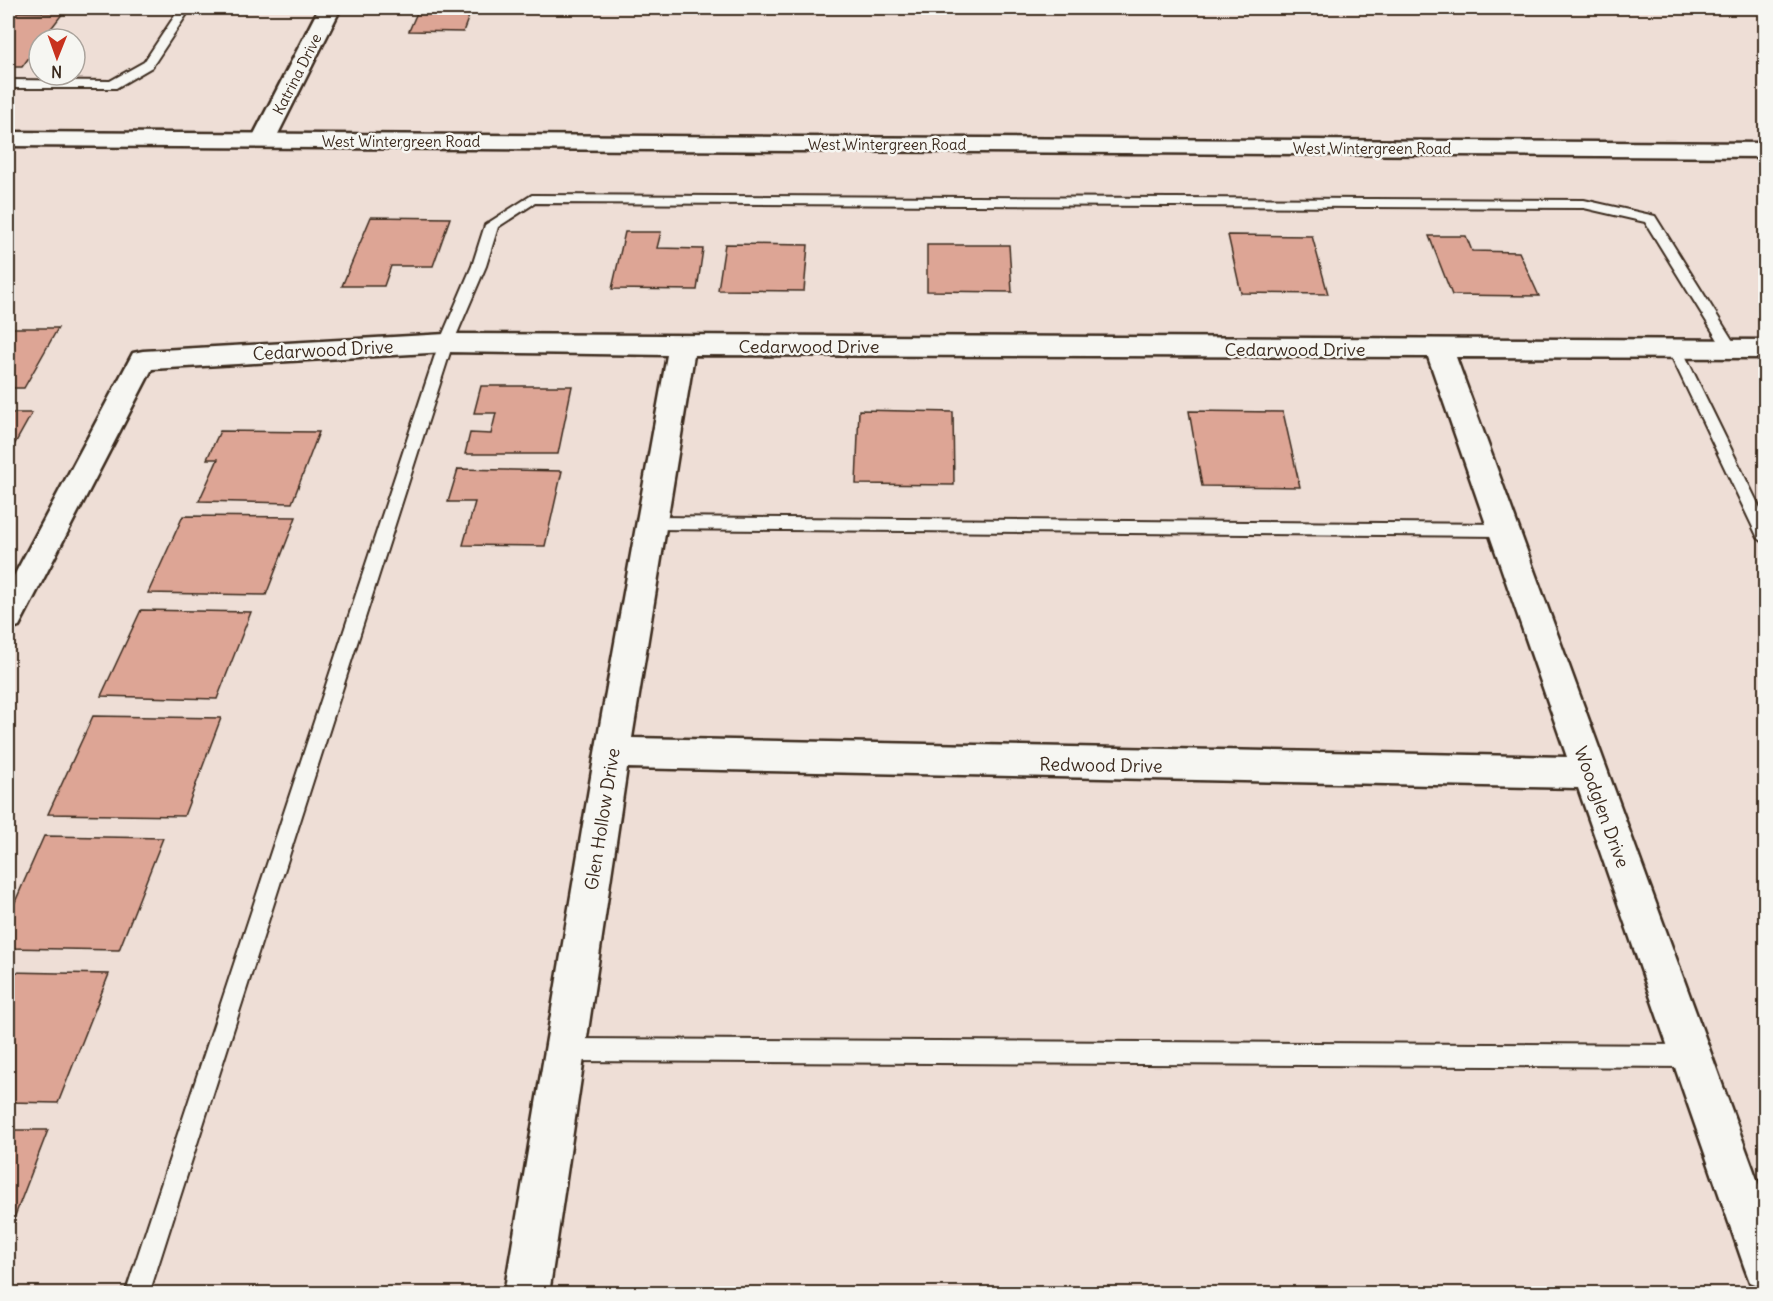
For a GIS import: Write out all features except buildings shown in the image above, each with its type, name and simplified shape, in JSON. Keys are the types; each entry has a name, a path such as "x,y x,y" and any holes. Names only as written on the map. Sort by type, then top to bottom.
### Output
{"street":[{"name":"Katrina Drive","path":"263,140 330,8"},
{"name":"West Wintergreen Road","path":"8,139 1766,150"},
{"name":"Cedarwood Drive","path":"8,617 143,360 446,343 682,346 1766,349"},
{"name":"Glen Hollow Drive","path":"526,1293 612,753 682,346"},
{"name":"Woodglen Drive","path":"1439,349 1766,1266"},
{"name":"Redwood Drive","path":"612,753 1590,773"}],"lane":[{"path":"8,84 112,85 148,64 185,8"},
{"path":"137,1293 446,343 479,266 492,225 532,199 1584,204 1650,219 1731,349"},
{"path":"1675,349 1766,538"},
{"path":"652,523 1503,530"},
{"path":"564,1050 1691,1056"}]}
